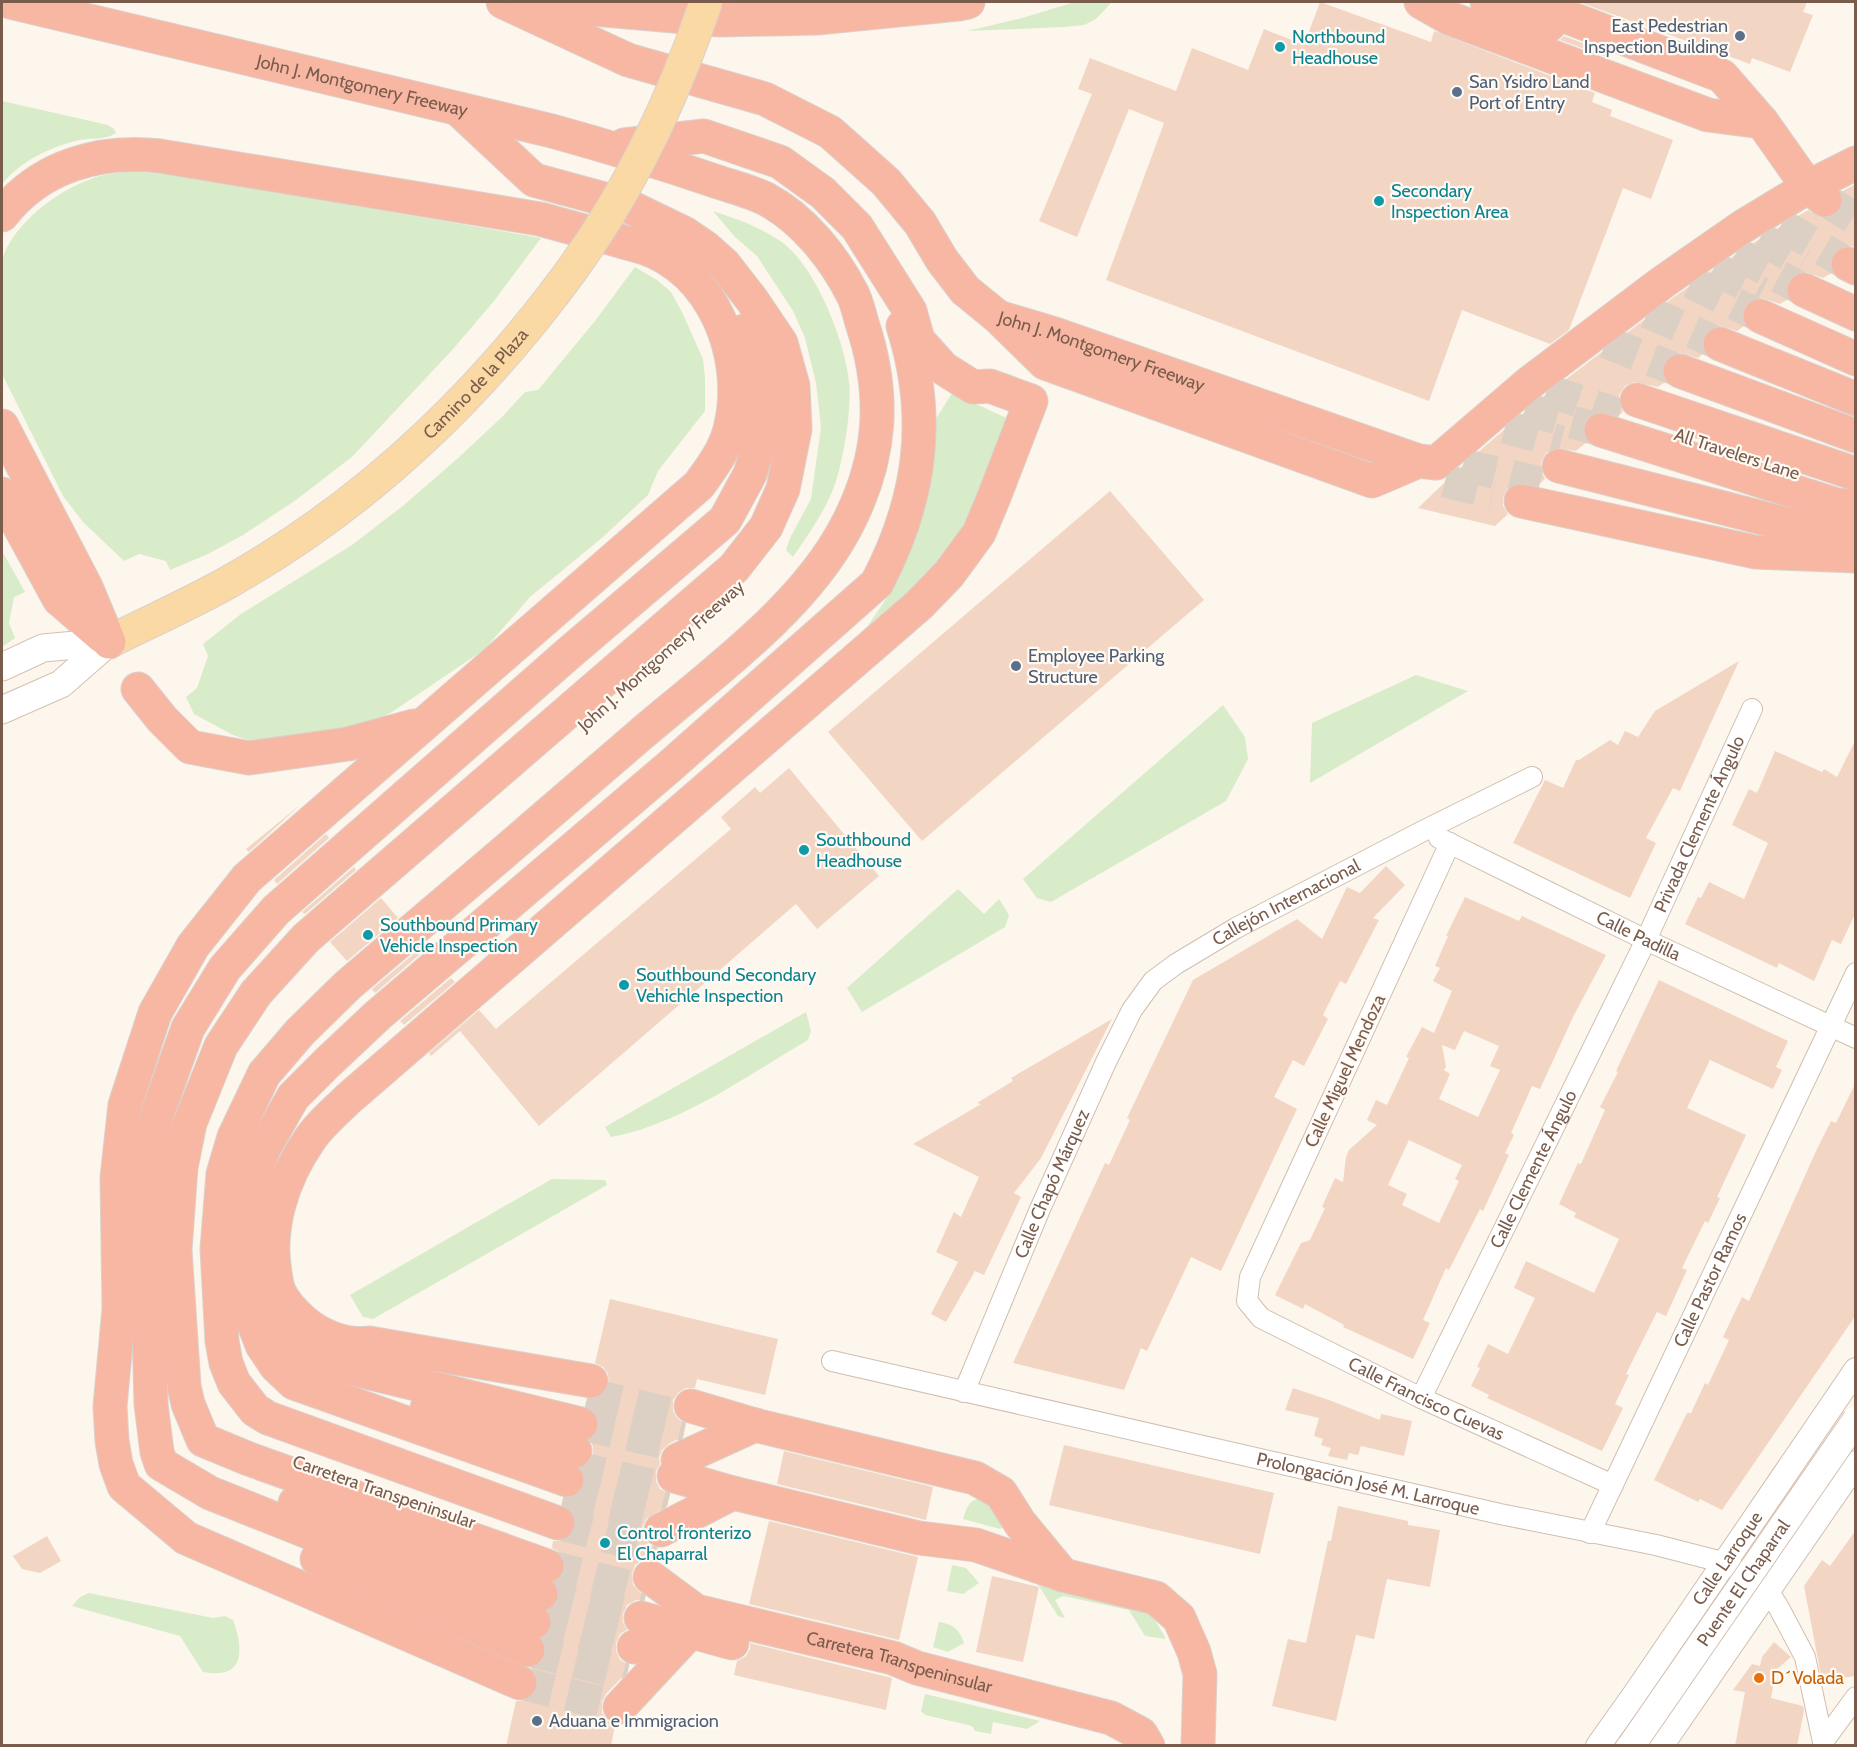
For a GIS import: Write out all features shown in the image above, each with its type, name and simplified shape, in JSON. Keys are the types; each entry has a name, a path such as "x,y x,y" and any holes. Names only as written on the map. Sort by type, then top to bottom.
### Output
{"highway":[{"name":"John J. Montgomery Freeway","path":"10,2 457,108 534,180 626,205 658,220 694,221 724,243 753,271 781,309 801,363 806,394 807,439 801,489 779,538 759,566 693,631 445,847 319,953 271,1005 235,1054 205,1127 195,1168 189,1249 195,1358 204,1396 239,1419"},
{"name":"John J. Montgomery Freeway","path":"503,2 628,60 765,99 830,132 886,182 920,223 942,260 965,290 998,317 1055,334 1643,313"},
{"path":"511,2 720,20 818,18 968,2"},
{"path":"1421,2 1449,18 1708,115 1762,122"},
{"path":"1443,2 1713,100 1762,122"},
{"path":"1486,2 1718,88 1762,122"},
{"path":"1528,2 1722,76 1762,122"},
{"path":"457,108 610,147 766,199 799,223 825,251 853,294 871,348 878,384 877,427 871,466 864,486 845,529 821,566 790,605 348,985 300,1032 264,1074 234,1137 223,1174 217,1249 222,1341 226,1363 234,1383 239,1419 244,1498 556,1530"},
{"path":"1643,313 1762,122"},
{"path":"610,147 704,136 780,162 823,193 857,227 910,311 918,340 943,368 973,387 990,386 1030,401 979,533 949,574 919,605 348,1099 311,1137 293,1166 276,1213 273,1258 278,1290 291,1310 313,1330 356,1345 239,1419 134,1466 140,1406 132,1168 142,1108 174,1018 208,956 263,891 714,500 735,469 745,441 750,415 751,348 733,305 717,281 678,246 658,220"},
{"path":"2,215 12,202 30,187 64,167 103,156 145,154 540,219 653,251 686,274 704,293 720,321 732,354 735,387 730,429 719,457 699,485 247,878 193,946 155,1013 125,1105 117,1178 119,1309 110,1406 116,1464 239,1419 338,1356 264,1345 236,1334 231,1249 238,1183 248,1143 281,1083 357,1005 736,680 803,618 827,589 850,554 889,470"},
{"path":"686,171 774,186 806,208 838,242 864,285 879,326 892,395 887,510 864,564 845,596 814,638"},
{"path":"658,220 684,233 724,264 781,343 793,386 795,429 783,489 766,527 734,568 306,938 256,993 221,1047 190,1123 181,1167 175,1250 184,1386 197,1430 239,1419 306,1375 293,1369 264,1345 250,1314 244,1248 251,1189 263,1150 293,1098 378,1015 669,767 877,583 902,527 917,472 920,409 910,351 887,274"},
{"path":"1699,365 1856,314"},
{"path":"1699,365 1856,335"},
{"path":"1699,365 1856,359"},
{"path":"1699,365 1856,378"},
{"path":"1699,365 1856,399"},
{"path":"1699,365 1856,419"},
{"path":"1699,365 1856,436"},
{"path":"1699,365 1818,520 1856,556"},
{"name":"All Travelers Lane","path":"1699,365 1809,442 1856,457"},
{"name":"All Travelers Lane","path":"1699,365 1856,474"},
{"name":"All Travelers Lane","path":"1699,365 1818,520"},
{"path":"2,426 86,587 109,642"},
{"path":"2,494 59,598 109,642"},
{"path":"1818,520 1856,533"},
{"path":"1818,520 1856,545"},
{"path":"556,1530 186,1538 239,1419 260,1393 243,1362 282,1334 265,1302 260,1278 259,1248 263,1202 271,1172 289,1136 318,1098 516,929 811,670 870,648"},
{"path":"138,688 162,719 190,747 249,758 348,744 422,724"},
{"path":"140,1406 239,1419 268,1418 556,1530"},
{"path":"239,1419 249,1460 556,1530"},
{"path":"239,1419 556,1530"},
{"path":"239,1419 556,1530"},
{"path":"239,1419 556,1530"},
{"path":"656,1554 755,1425"},
{"path":"656,1554 755,1425"},
{"path":"755,1425 975,1478 1001,1493 1020,1523 1063,1575"},
{"path":"656,1554 733,1493"},
{"path":"656,1554 733,1493"},
{"path":"733,1493 919,1538 976,1545 1063,1575 1156,1598 1179,1618 1191,1644 1200,1674 1198,1746"},
{"path":"656,1554 693,1622"},
{"path":"656,1554 693,1622"},
{"path":"656,1554 693,1622"},
{"path":"656,1554 693,1622"},
{"name":"Carretera Transpeninsular","path":"693,1622 913,1685 965,1680 1111,1718 1141,1734 1148,1746"}],"main road":[{"name":"Camino de la Plaza","path":"2,710 61,684 109,642 242,574 294,540 407,454 476,388 519,339 553,295 604,221 644,151 678,76 706,2"},
{"name":"Camino de la Plaza","path":"2,667 43,648 109,642"},
{"name":"Puente El Chaparral","path":"1631,1746 1856,1420"}],"street":[{"name":"Privada Clemente Ángulo","path":"1646,940 1752,709"},
{"name":"Callejón Internacional","path":"1153,981 1176,964 1236,928 1532,777"},
{"name":"Calle Padilla","path":"1423,831 1646,940 1856,1038"},
{"name":"Calle Miguel Mendoza","path":"1247,1301 1250,1277 1450,843"},
{"name":"Calle Clemente Ángulo","path":"1421,1398 1646,940"},
{"name":"Calle Pastor Ramos","path":"1590,1533 1856,973"},
{"name":"Calle Chapó Márquez","path":"964,1392 1040,1209 1106,1062 1132,1010 1153,981"},
{"name":"Calle Francisco Cuevas","path":"1247,1301 1262,1318 1421,1398 1613,1485"},
{"name":"Prolongación José M. Larroque","path":"832,1361 1500,1514 1656,1545 1726,1563 1768,1590"},
{"name":"Calle Larroque","path":"1598,1746 1726,1563 1856,1370"},
{"path":"1661,1746 1856,1462"},
{"path":"1768,1590 1805,1657 1824,1744"},
{"path":"1824,1744 1856,1697"}],"green space":[{"path":"1075,2 1112,2 1096,19 1084,25 967,31 1022,18"},
{"path":"2,101 108,125 116,133 103,138 79,140 47,151 18,168 2,184"},
{"path":"128,171 179,175 541,238 494,301 454,348 353,456 296,500 243,535 208,554 170,570 166,561 139,554 124,561 83,522 63,496 2,374 2,259 16,233 38,210 64,192 95,177"},
{"path":"713,211 767,233 795,254 807,270 827,306 842,346 850,392 847,432 839,471 823,511 793,557 786,550 811,499 821,427 816,383 805,338 793,311 757,256 735,237"},
{"path":"635,267 657,280 671,292 703,359 705,378 705,411 658,471 648,495 603,537 530,597 485,649 392,712 347,735 257,743 233,735 194,714 186,697 197,688 208,656 203,644 241,614 352,545 404,505 457,459 525,392 538,390 595,321"},
{"path":"952,393 1011,420 959,535 925,583 861,636 890,593 908,550 931,427"},
{"path":"2,551 25,592 14,597 9,623 15,638 2,647"},
{"path":"1416,675 1468,691 1310,783 1312,723"},
{"path":"1223,705 1245,737 1248,759 1226,801 1051,902 1037,898 1023,879"},
{"path":"958,889 984,914 999,899 1009,915 1005,927 862,1012 847,988"},
{"path":"806,1012 811,1031 808,1040 738,1083 688,1110 637,1131 611,1137 605,1127"},
{"path":"552,1179 605,1180 607,1185 373,1319 363,1317 350,1295"},
{"path":"982,1499 988,1502 1003,1527 1000,1529 963,1519 971,1502"},
{"path":"952,1565 966,1568 979,1583 963,1594 947,1591"},
{"path":"1037,1583 1150,1612 1165,1639 1145,1636 1129,1610 1063,1596 1055,1600 1065,1618 1058,1616"},
{"path":"89,1593 213,1618 225,1616 233,1620 237,1631 238,1660 234,1667 227,1671 203,1672 180,1636 72,1606 80,1597"},
{"path":"939,1622 955,1628 964,1643 948,1652 933,1647"},
{"path":"925,1694 1040,1721 1027,1729 993,1722 991,1734 975,1731 972,1726 925,1715 921,1711"}],"building":[{"path":"1320,2 1431,42 1434,31 1595,93 1592,102 1612,110 1610,116 1673,140 1651,199 1623,188 1569,330 1550,344 1462,310 1429,401 1106,280 1164,123 1129,109 1077,237 1039,221 1092,94 1078,89 1090,58 1176,91 1192,48 1248,70 1264,29 1304,45"},
{"name":"East Pedestrian Inspection Building","path":"1579,2 1807,2 1803,12 1813,15 1790,72 1752,58 1750,64"},
{"path":"1564,36 1611,54 1609,58 1560,40"},
{"path":"1856,184 1856,247 1846,245 1837,249 1831,256 1829,265 1832,273 1823,278 1803,271 1794,274 1787,283 1785,291 1788,299 1780,304 1759,297 1750,301 1743,309 1741,317 1744,326 1737,331 1718,325 1709,329 1702,338 1701,346 1704,353 1698,358 1677,352 1669,356 1662,365 1661,374 1665,382 1658,387 1634,382 1625,386 1619,395 1619,404 1623,412 1618,416 1598,412 1589,416 1583,425 1583,433 1587,442 1576,451 1555,448 1546,453 1541,462 1541,470 1545,479 1538,485 1516,483 1508,488 1503,498 1503,506 1508,514 1495,526 1418,508 1463,465 1540,399 1674,297 1748,246 1808,210 1822,218 1833,217 1840,211 1843,203 1841,192"},
{"name":"Employee Parking Structure","path":"1110,491 1204,600 922,841 828,732"},
{"path":"1739,661 1680,791 1673,788 1646,838 1656,843 1630,898 1513,843 1545,780 1563,788 1576,760 1610,740 1618,745 1625,731 1638,737 1655,711"},
{"path":"1856,739 1856,912 1841,944 1832,940 1814,981 1779,963 1777,968 1685,924 1698,897 1701,898 1709,882 1744,899 1768,843 1732,825 1749,789 1757,793 1775,751 1822,772 1824,769 1837,777"},
{"name":"Southbound Secondary Vehichle Inspection","path":"789,768 879,876 817,929 796,904 539,1126 460,1031 431,1056 429,1053 479,1010 496,1029 731,829 721,817 755,787 760,793"},
{"path":"300,805 249,852 246,849"},
{"path":"326,834 329,838 277,884 274,880"},
{"path":"1386,866 1405,885 1373,918 1379,920 1346,984 1340,981 1323,1015 1328,1019 1304,1066 1293,1060 1274,1097 1297,1109 1221,1271 1191,1257 1147,1351 1141,1348 1124,1390 1013,1363 1105,1163 1109,1165 1130,1120 1127,1118 1193,980 1297,919 1322,939 1347,887 1360,893"},
{"path":"354,867 356,870 305,914 302,912"},
{"path":"1465,897 1519,921 1522,916 1606,955 1574,1015 1540,1089 1532,1086 1511,1133 1514,1135 1505,1153 1509,1155 1483,1211 1480,1209 1449,1270 1446,1268 1423,1320 1430,1323 1413,1359 1343,1327 1344,1325 1305,1304 1303,1309 1275,1295 1301,1243 1310,1240 1325,1208 1322,1207 1335,1178 1343,1182 1349,1150 1377,1125 1367,1120 1376,1100 1387,1105 1409,1058 1406,1057 1422,1027 1434,1033 1452,991 1433,981 1440,968 1435,966 1448,936 1446,936","holes":["1464,1031 1499,1046 1490,1066 1500,1070 1478,1117 1439,1099 1450,1074 1444,1070 1446,1067 1442,1045 1455,1050","1409,1140 1462,1165 1455,1179 1459,1181 1439,1223 1402,1205 1407,1194 1388,1185"]},
{"path":"381,898 398,918 347,961 330,942"},
{"path":"423,946 426,949 375,993 372,989"},
{"path":"451,978 455,982 404,1025 400,1021"},
{"path":"1659,980 1788,1041 1776,1067 1782,1070 1773,1089 1710,1060 1687,1108 1746,1135 1717,1197 1720,1198 1708,1223 1705,1221 1682,1268 1687,1270 1666,1316 1657,1312 1626,1374 1629,1375 1615,1404 1623,1408 1602,1451 1487,1398 1489,1395 1471,1386 1488,1344 1508,1354 1535,1298 1514,1288 1526,1261 1594,1293 1608,1263 1619,1239 1574,1217 1576,1213 1559,1204 1578,1163 1581,1164 1605,1110 1600,1107"},
{"path":"1112,1019 1041,1158 1014,1193 1021,1197 984,1275 975,1271 946,1322 931,1314 958,1262 936,1252 954,1212 961,1217 979,1177 913,1144 981,1104 977,1103 1013,1081 1011,1078"},
{"path":"1856,1082 1856,1315 1722,1510 1700,1499 1698,1502 1654,1480 1687,1413 1691,1413 1705,1383 1708,1385 1729,1340 1723,1337 1742,1297 1749,1301 1816,1151 1831,1121 1836,1123"},
{"name":"Control fronterizo El Chaparral","path":"610,1299 778,1339 765,1395 697,1379 695,1388 686,1388 679,1392 673,1400 673,1411 678,1419 686,1424 683,1437 662,1450 659,1458 656,1481 660,1489 670,1494 667,1506 646,1519 642,1528 645,1539 657,1548 654,1559 642,1560 635,1565 632,1574 633,1585 645,1597 645,1600 636,1600 627,1605 623,1614 623,1622 627,1630 620,1634 616,1643 616,1651 620,1660 629,1665 628,1671 606,1694 602,1702 602,1713 608,1721 615,1725 611,1746 506,1746 516,1701 531,1698 537,1690 538,1680 531,1668 540,1665 545,1657 546,1647 542,1638 551,1629 553,1620 549,1610 559,1600 559,1590 555,1582 564,1573 565,1563 561,1553 552,1548 553,1541 570,1538 576,1529 576,1519 572,1511 562,1504 563,1498 571,1498 580,1494 585,1486 585,1477 581,1468 588,1464 593,1456 590,1440 599,1429 599,1419 594,1411 585,1406 587,1399 598,1398 605,1393 609,1385 608,1374 603,1367 595,1363"},
{"path":"1293,1388 1380,1420 1381,1414 1412,1421 1404,1456 1361,1446 1358,1455 1349,1453 1347,1460 1328,1456 1331,1448 1321,1445 1323,1439 1314,1436 1319,1418 1285,1410"},
{"path":"1064,1445 1274,1493 1260,1554 1049,1505"},
{"path":"784,1451 933,1487 926,1520 777,1484"},
{"path":"1338,1506 1408,1521 1408,1525 1440,1530 1430,1587 1387,1579 1374,1639 1356,1635 1336,1721 1272,1706 1288,1639 1306,1643"},
{"path":"769,1521 918,1557 899,1640 749,1604"},
{"path":"1856,1530 1856,1676 1822,1681 1804,1586 1822,1560 1830,1566"},
{"path":"47,1536 61,1561 40,1573 22,1569 13,1556"},
{"path":"992,1576 1039,1587 1023,1662 976,1652"},
{"path":"1774,1642 1791,1657 1776,1670 1771,1698 1803,1706 1797,1746 1735,1746 1745,1692 1733,1690 1752,1664 1760,1666 1762,1657"},
{"path":"750,1643 892,1678 886,1710 734,1675 737,1661 746,1656"}],"tunnel":[{"path":"1825,200 1856,219"},
{"path":"1781,225 1848,264"},
{"path":"1760,238 1803,263"},
{"path":"1736,253 1804,290"},
{"path":"1714,268 1761,293"},
{"path":"1691,282 1760,316"},
{"path":"1648,312 1720,344"},
{"path":"1606,342 1680,371"},
{"path":"1547,390 1619,415"},
{"path":"1525,409 1601,430"},
{"path":"1505,427 1561,442"},
{"path":"1463,465 1540,483"},
{"path":"1445,481 1493,493"},
{"path":"588,1394 687,1418"},
{"path":"581,1424 681,1446"},
{"path":"571,1466 671,1490"},
{"path":"564,1494 664,1517"},
{"path":"558,1523 657,1550"},
{"path":"547,1566 647,1591"},
{"path":"541,1594 641,1618"},
{"path":"534,1622 634,1647"},
{"path":"528,1650 627,1674"},
{"path":"520,1683 620,1707"}],"place":[{"name":"East Pedestrian Inspection Building","path":"1740,36"},
{"name":"Northbound Headhouse","path":"1280,47"},
{"name":"San Ysidro Land Port of Entry","path":"1457,92"},
{"name":"Secondary Inspection Area","path":"1379,201"},
{"name":"Employee Parking Structure","path":"1016,666"},
{"name":"Southbound Headhouse","path":"804,850"},
{"name":"Southbound Primary Vehicle Inspection","path":"368,935"},
{"name":"Southbound Secondary Vehichle Inspection","path":"624,985"},
{"name":"Control fronterizo El Chaparral","path":"605,1543"},
{"name":"D´Volada","path":"1759,1678"},
{"name":"Aduana e Immigracion","path":"537,1721"}]}
